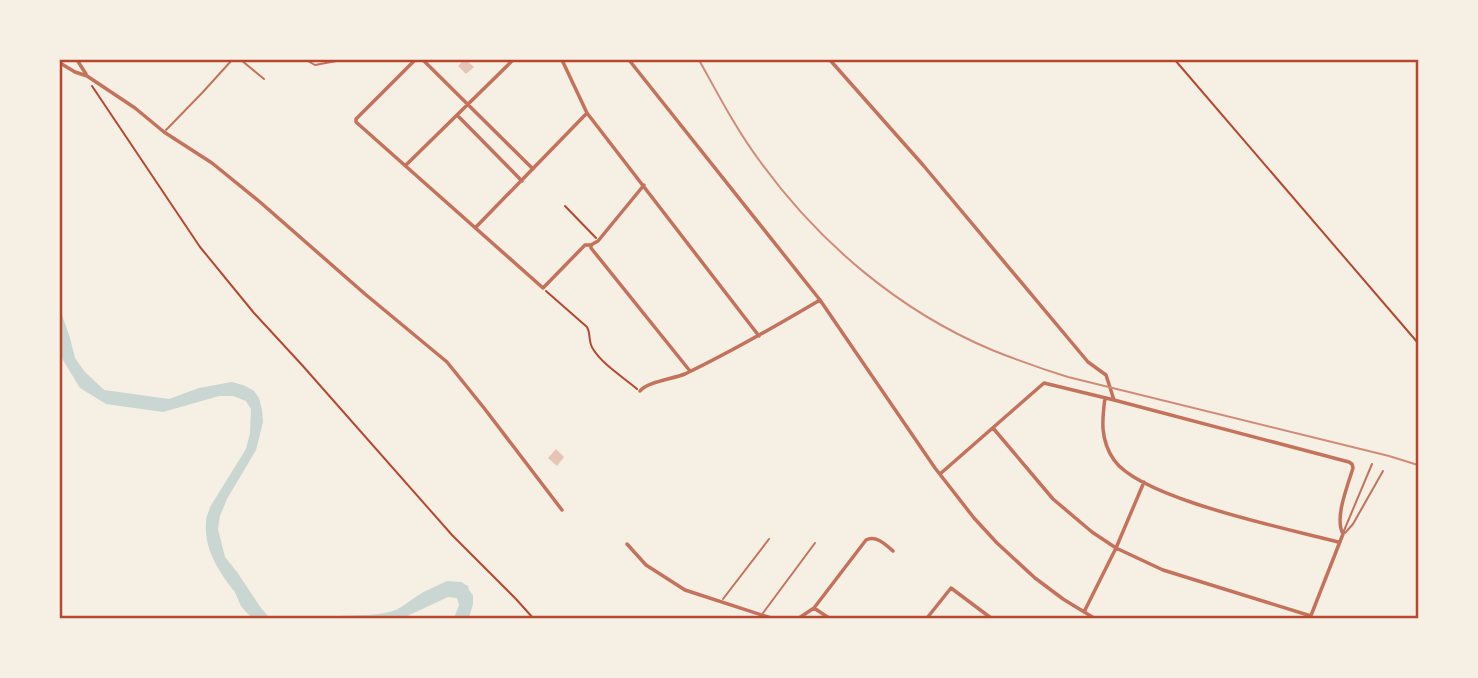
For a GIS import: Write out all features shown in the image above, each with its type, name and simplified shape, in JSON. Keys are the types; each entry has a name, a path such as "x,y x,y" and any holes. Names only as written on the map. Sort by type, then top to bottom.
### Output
{"street":[{"path":"77,60 87,76"},
{"path":"415,60 356,120 543,288 585,245 598,241 644,185"},
{"path":"423,60 534,169"},
{"path":"406,165 513,60"},
{"path":"562,60 587,113 759,336"},
{"path":"629,60 820,300 940,474 997,543 1035,578 1085,615 1094,618"},
{"path":"830,60 923,165 1088,362 1106,375 1114,400"},
{"path":"60,63 87,76 212,163 447,362 562,510"},
{"path":"476,228 587,113"},
{"path":"456,115 522,181"},
{"path":"591,245 690,371"},
{"path":"640,391 646,385 666,381 690,371 759,336 820,300"},
{"path":"940,474 1044,383 1349,462 1353,468 1340,519 1343,534 1311,617 1155,568 1116,548 1092,532 1053,499 993,428"},
{"path":"1105,398 1102,423 1107,447 1121,468 1144,482 1193,503 1339,543"},
{"path":"1085,615 1144,482"},
{"path":"799,618 814,608 866,540 876,538 893,551"},
{"path":"627,544 646,565 685,590 771,618"},
{"path":"928,618 951,588 991,618"},
{"path":"814,608 829,618"}],"lane":[{"path":"164,132 232,60"},
{"path":"242,60 264,79"},
{"path":"306,60 315,65 342,60"},
{"path":"1343,534 1372,464"},
{"path":"1343,534 1353,524 1383,471"},
{"path":"720,603 769,539"},
{"path":"761,616 814,543"}],"path":[{"path":"1175,60 1418,343"},
{"path":"87,76 138,156 218,270 452,535 533,618"},
{"path":"565,206 598,241"},
{"path":"543,288 587,327 594,351 640,391"}],"shaded area":[{"path":"60,309 75,358 104,390 169,399 199,388 232,382 254,391 259,398 263,422 256,450 227,499 218,529 225,557 270,618 252,618 241,606 213,559 206,532 210,507 246,449 251,409 246,401 233,396 219,396 163,412 106,404 80,388 63,360 60,352"},
{"path":"447,581 461,582 468,586 473,595 469,618 454,618 459,605 457,598 448,597 403,618 325,618 393,611"}],"building":[{"path":"464,60 474,67 466,74 458,66"},
{"path":"556,449 564,457 557,466 548,458"}],"railway":[{"path":"699,60 751,148 807,219 834,246 893,294 958,334 992,350 1068,377 1418,465"}]}
